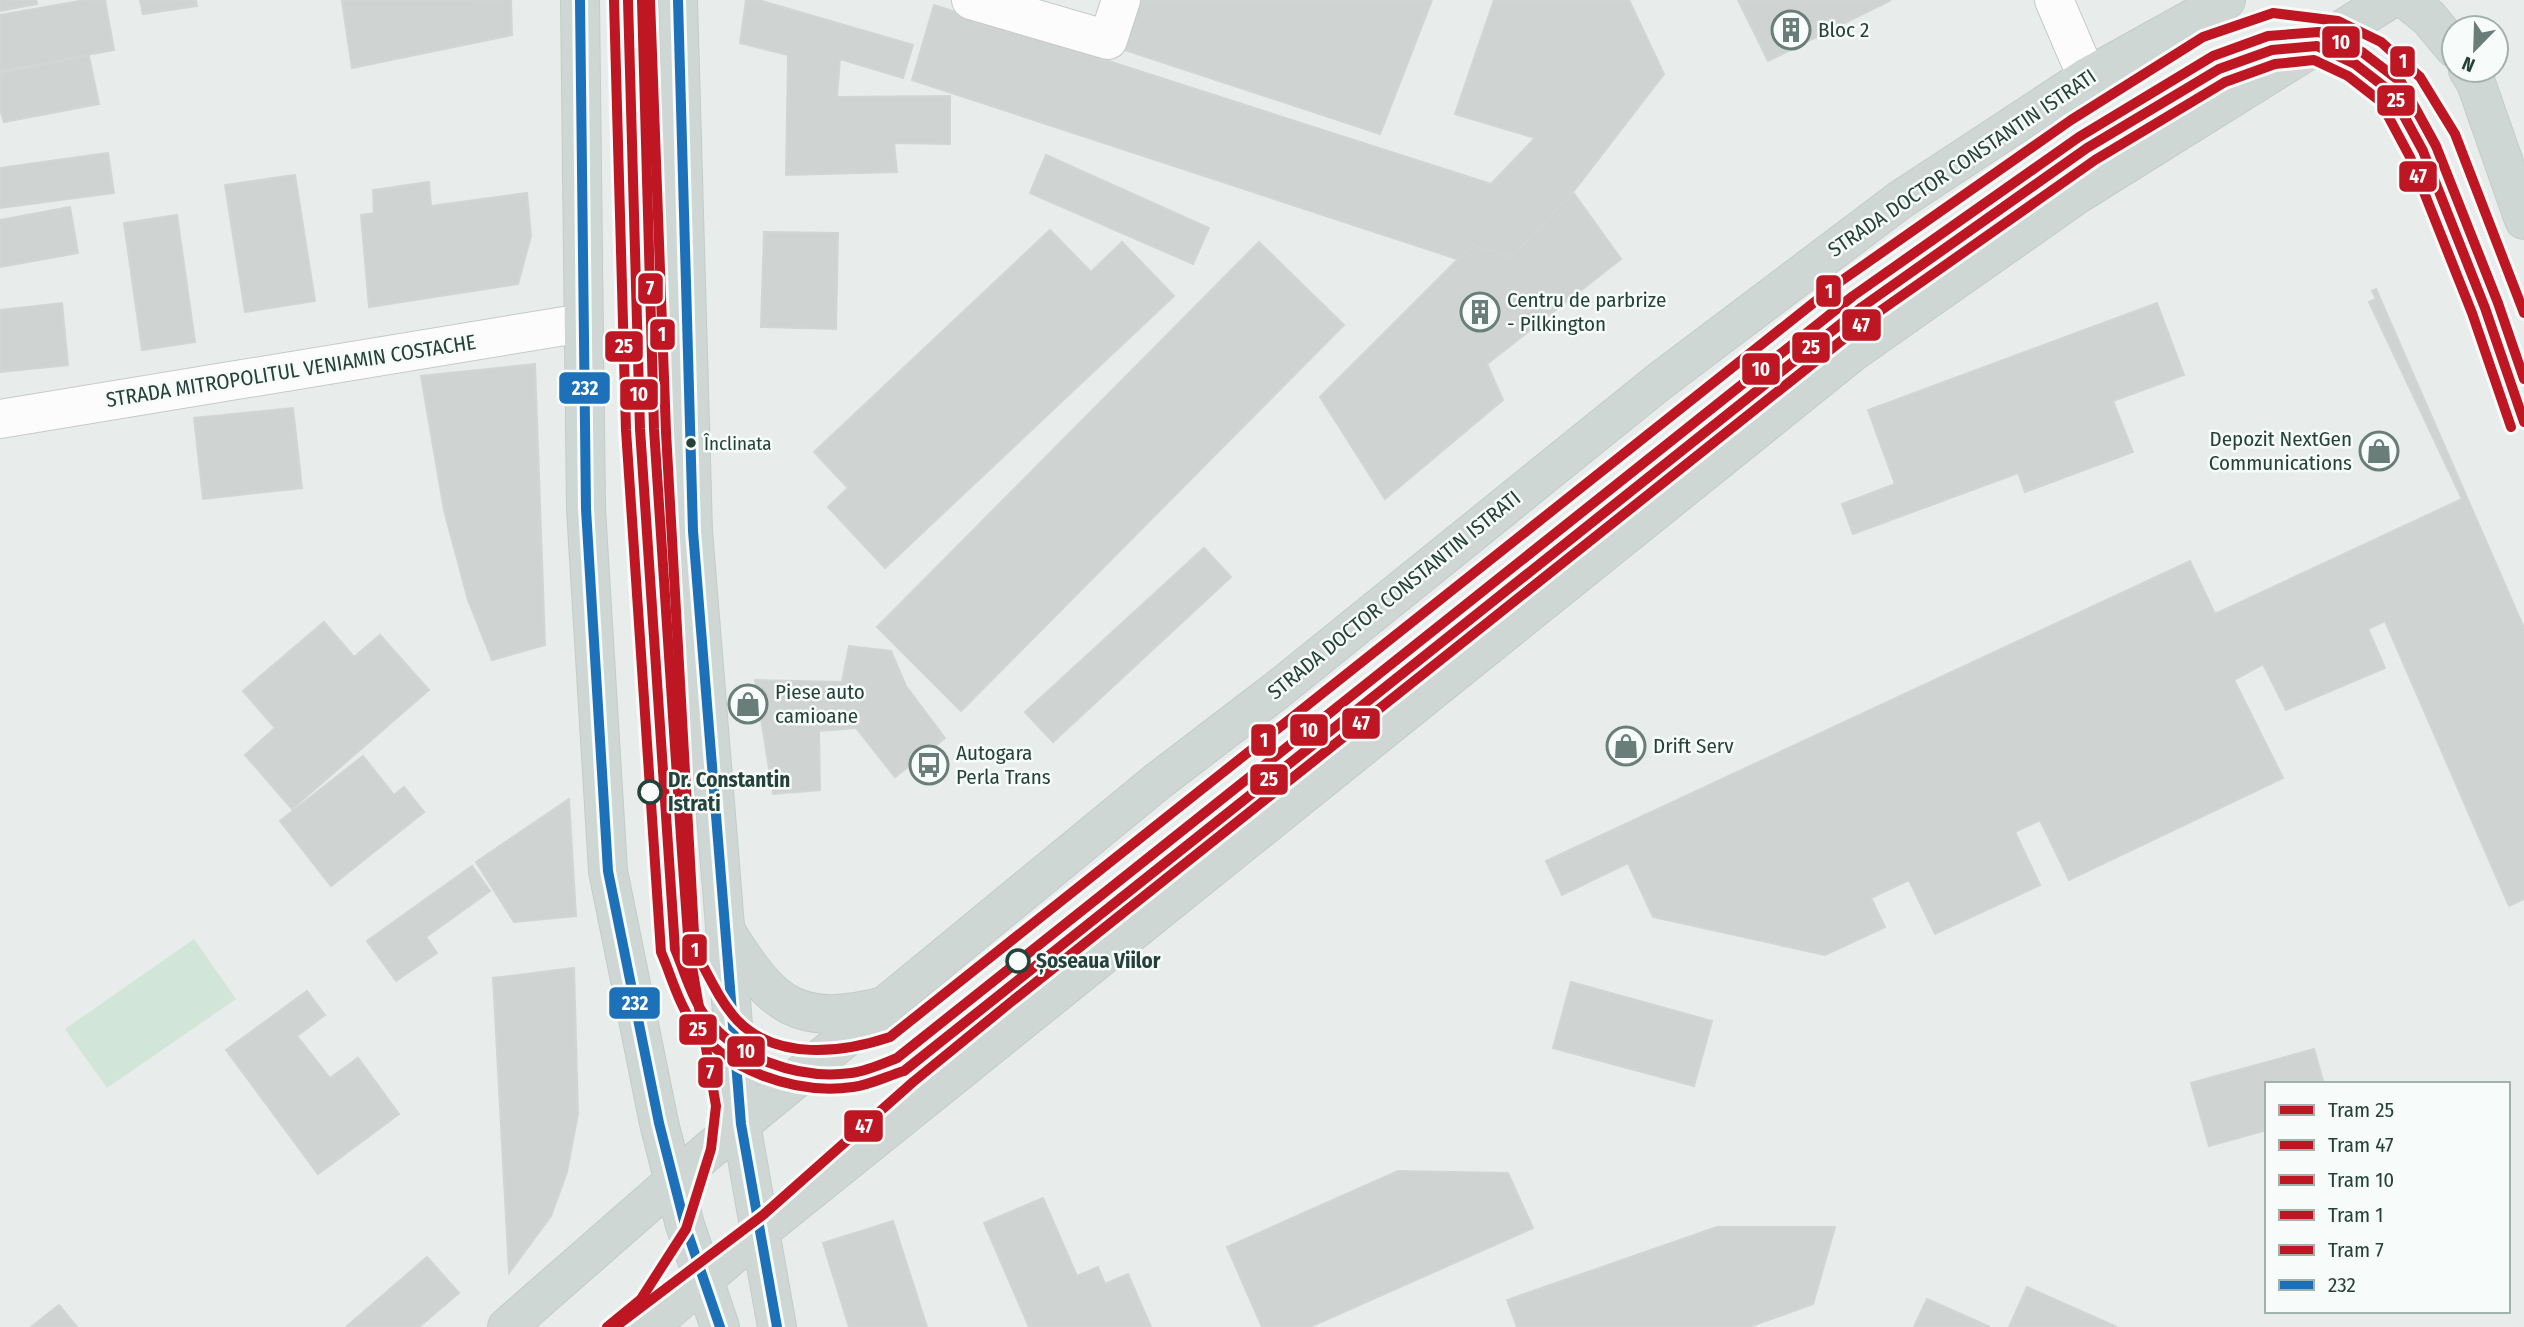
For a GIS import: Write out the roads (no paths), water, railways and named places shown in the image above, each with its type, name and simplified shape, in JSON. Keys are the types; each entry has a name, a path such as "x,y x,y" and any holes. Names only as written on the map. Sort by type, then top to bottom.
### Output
{"main road":[{"path":"580,0 586,509 608,871 629,985 674,1181 720,1327"},
{"path":"678,0 693,531 741,1124 758,1233 777,1327"},
{"name":"STRADA DOCTOR CONSTANTIN ISTRATI","path":"507,1327 741,1124 1158,781 1276,691 1660,381 1899,200 2087,77 2226,0"},
{"path":"649,1327 758,1233 1853,352 1984,257 2100,180 2389,0"},
{"path":"2407,0 2440,31"},
{"path":"2476,84 2524,220"},
{"path":"726,930 758,979 785,1003 803,1011 842,1015 887,1006"}],"street":[{"path":"971,0 1108,40 1121,0"},
{"path":"2054,0 2087,77"},
{"name":"STRADA MITROPOLITUL VENIAMIN COSTACHE","path":"0,419 583,323"}],"tram line":[{"name":"25","path":"614,0 626,430 661,952 682,1005 705,1039 742,1066 785,1083 831,1089 853,1087 904,1071 1862,307 2087,148 2219,69 2272,50 2317,46 2355,64 2391,92 2423,151 2485,308 2524,422"},
{"name":"10","path":"628,0 640,429 675,949 694,998 716,1029 749,1054 789,1069 810,1073 851,1073 897,1058 1853,296 2079,137 2213,56 2268,36 2319,32 2362,52 2401,82 2436,146 2498,303 2524,379"},
{"name":"7","path":"607,1327 641,1299 686,1229 711,1149 716,1106 689,949 682,852 654,429 642,0"},
{"name":"1","path":"650,0 666,432 695,951 719,995 737,1020 753,1033 790,1048 810,1050 851,1047 890,1037 1841,281 2071,120 2203,37 2273,13 2338,21 2381,42 2420,77 2455,134 2524,313"},
{"name":"47","path":"615,1327 763,1215 913,1082 1011,1002 1870,318 2095,160 2225,82 2275,64 2314,60 2348,76 2380,101 2410,157 2472,313 2511,427"}],"place":[{"name":"Bloc 2","path":"1791,30"},
{"name":"Centru de parbrize - Pilkington","path":"1480,312"},
{"name":"Înclinata","path":"691,443"},
{"name":"Depozit NextGen Communications","path":"2379,451"},
{"name":"Piese auto camioane","path":"748,704"},
{"name":"Drift Serv","path":"1626,746"},
{"name":"Autogara Perla Trans","path":"929,765"},
{"name":"Dr. Constantin Istrati","path":"650,792"},
{"name":"Șoseaua Viilor","path":"1018,961"}]}
